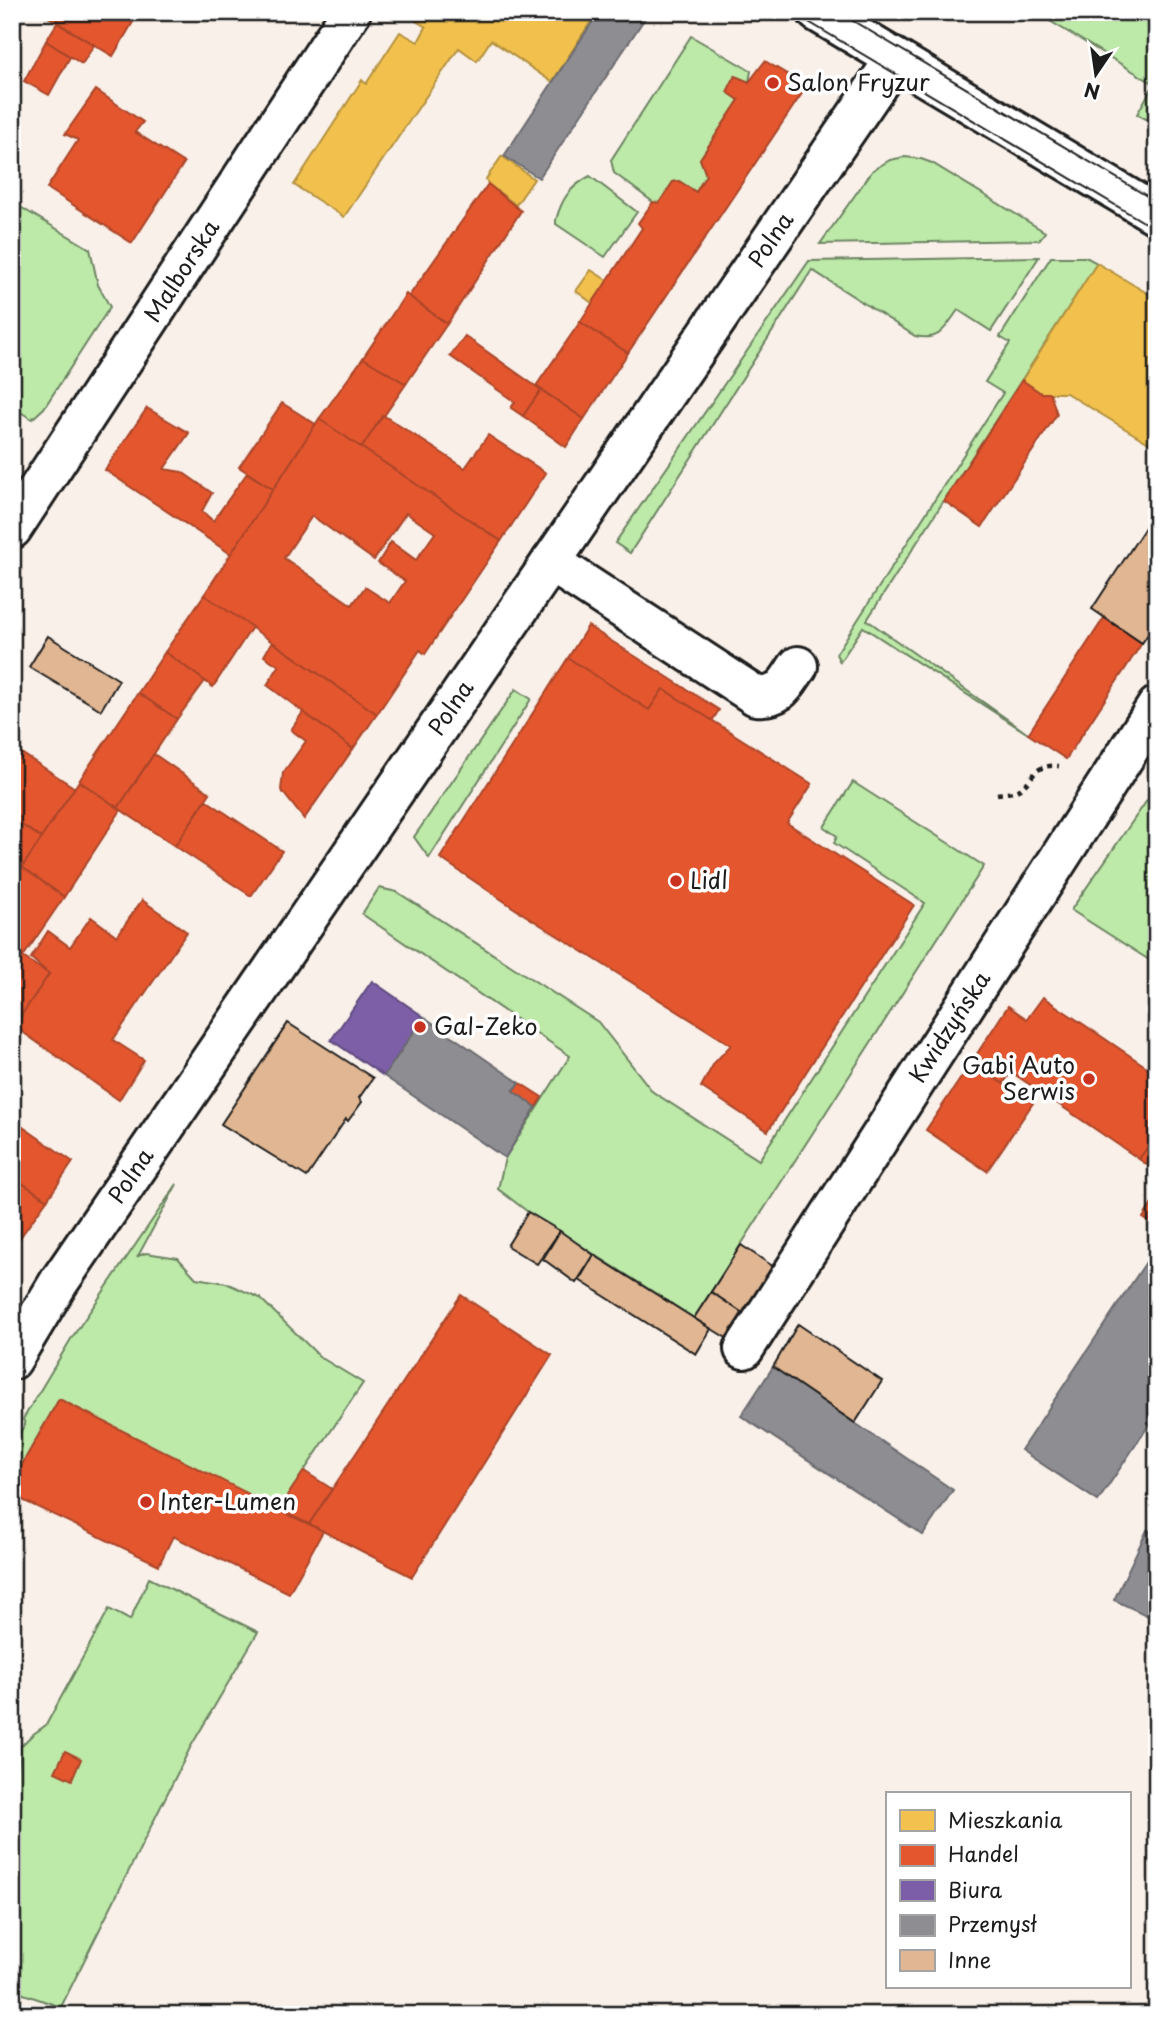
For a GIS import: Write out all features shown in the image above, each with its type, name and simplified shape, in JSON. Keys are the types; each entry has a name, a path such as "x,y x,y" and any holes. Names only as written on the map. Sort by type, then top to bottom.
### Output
{"street":[{"name":"Malborska","path":"12,529 351,12"},
{"path":"817,12 1157,215"},
{"name":"Polna","path":"12,1360 59,1282 895,59"},
{"path":"551,562 756,696 770,697 780,691 798,666"},
{"name":"Kwidzyńska","path":"744,1349 1157,706"}],"green space":[{"path":"1035,12 1157,12 1157,125 1137,114 1154,84"},
{"path":"691,36 751,71 749,82 735,76 728,92 739,100 700,159 706,175 696,192 679,181 673,182 659,203 653,202 614,173 611,160"},
{"path":"905,157 932,163 1045,232 1039,240 820,244 873,170 890,160"},
{"path":"590,176 637,212 605,257 556,224 561,205 568,194"},
{"path":"12,202 90,249 98,285 110,307 44,408 32,419 12,407"},
{"path":"1039,257 991,331 958,310 941,332 930,337 915,336 812,270 630,553 615,543 809,261"},
{"path":"1051,257 1086,257 1097,263 867,620 1028,734 863,627 840,662 836,654 1003,393 985,382 1010,343 1000,337"},
{"path":"516,689 531,699 429,858 414,837"},
{"path":"853,782 984,866 694,1318 528,1212 498,1189 505,1158 570,1056 362,914 379,888 397,892 598,1022 653,1092 759,1160 925,903 834,843 837,836 824,827"},
{"path":"1157,786 1157,965 1071,910"},
{"path":"177,1184 138,1256 146,1253 178,1258 196,1278 226,1283 260,1298 320,1357 363,1383 278,1510 59,1399 12,1482 12,1447 25,1424 23,1419 71,1339"},
{"path":"149,1578 258,1632 190,1748 61,2007 12,1990 12,1806 17,1788 20,1747 46,1725 109,1609 130,1620"}],"building: Mieszkania":[{"path":"420,12 597,12 552,82 491,40 477,61 459,48 344,217 294,185 362,80 366,84 400,32 418,42 426,27 416,21"},
{"path":"502,156 534,179 516,205 488,184 486,179"},
{"path":"1097,263 1157,299 1157,448 1066,393 1041,393 1022,380"},
{"path":"591,270 608,281 592,303 576,291"}],"building: Handel":[{"path":"40,12 139,12 113,56"},
{"path":"57,23 94,45 82,64 46,41"},
{"path":"46,41 70,57 49,95 24,81"},
{"path":"765,61 807,86 628,353 580,322 642,228 638,223 653,202 659,203 673,182 679,181 696,192 706,175 700,159 739,100 727,92 735,76 749,82"},
{"path":"96,90 143,122 135,132 184,163 132,243 47,188 78,140 65,134"},
{"path":"488,184 521,211 447,324 409,296"},
{"path":"406,294 447,324 406,384 363,358"},
{"path":"580,322 628,353 584,419 536,386"},
{"path":"465,336 541,390 523,416 511,408 515,402 450,356"},
{"path":"363,358 406,384 361,449 319,419"},
{"path":"1022,380 1041,393 1050,393 1057,414 982,527 944,501"},
{"path":"541,390 584,419 566,447 523,416"},
{"path":"282,403 317,425 274,490 239,467"},
{"path":"147,408 189,433 164,469 182,472 212,493 202,511 213,521 247,473 274,490 231,554 105,470"},
{"path":"383,415 465,468 488,435 546,473 501,541 361,449"},
{"path":"319,419 501,541 425,654 420,650 377,714 204,595","holes":["406,513 435,533 416,560 391,542 378,563 405,581 390,603 365,587 352,605 284,558 312,516 374,560"]},
{"path":"204,595 252,627 213,687 165,652"},
{"path":"1104,618 1142,643 1066,759 1028,734"},
{"path":"588,626 719,710 712,721 663,689 649,710 568,658"},
{"path":"272,642 377,714 353,749 267,685 279,666 264,656"},
{"path":"165,652 205,681 177,719 138,693"},
{"name":"Lidl","path":"568,658 649,710 663,689 812,784 787,823 914,905 768,1131 701,1087 714,1063 731,1045 520,912 440,858"},
{"path":"138,693 177,719 118,808 79,781"},
{"path":"303,712 353,749 304,819 281,790 283,773 306,741 291,730"},
{"path":"12,747 75,788 42,838 12,819"},
{"path":"154,754 210,793 175,846 118,808"},
{"path":"79,781 121,810 64,897 22,867"},
{"path":"206,800 282,851 251,896 175,846"},
{"path":"12,819 42,838 22,867 12,861"},
{"path":"22,867 64,897 23,957 12,950 12,883"},
{"path":"142,900 187,932 113,1040 144,1060 119,1100 14,1026 49,974 31,958 48,931 70,947 91,917 117,936"},
{"path":"12,950 49,974 14,1026 12,1025"},
{"name":"Gabi Auto Serwis","path":"1043,997 1157,1074 1157,1135 1139,1159 1011,1072 1003,1084 971,1063 1008,1006 1027,1019"},
{"path":"971,1063 1033,1103 987,1171 926,1130"},
{"path":"520,1083 542,1097 536,1107 513,1091"},
{"path":"13,1120 73,1162 47,1200 12,1176"},
{"path":"1157,1135 1157,1172 1139,1159"},
{"path":"12,1176 47,1200 12,1249"},
{"path":"1157,1196 1157,1227 1143,1218"},
{"path":"461,1295 552,1355 412,1577 309,1524"},
{"name":"Inter-Lumen","path":"59,1399 323,1531 289,1593 173,1536 159,1565 12,1495 12,1482"},
{"path":"304,1471 332,1489 309,1524 278,1510"},
{"path":"65,1751 81,1759 72,1780 55,1772"}],"building: Biura":[{"path":"372,981 424,1017 384,1076 331,1040"}],"building: Przemysł":[{"path":"599,12 649,12 539,178 504,156"},
{"path":"424,1017 520,1083 513,1091 536,1107 505,1158 384,1076"},
{"path":"1150,1256 1157,1260 1157,1413 1098,1501 1021,1450"},
{"path":"773,1367 953,1490 923,1535 741,1416"},
{"path":"1147,1530 1157,1535 1157,1620 1114,1600"}],"building: Inne":[{"path":"1157,509 1157,621 1142,643 1092,609"},
{"path":"48,636 119,680 101,710 29,667"},
{"path":"288,1023 373,1078 359,1098 362,1102 348,1121 346,1119 307,1177 221,1124"},
{"path":"528,1212 560,1231 537,1264 507,1246"},
{"path":"560,1231 594,1255 576,1283 543,1259"},
{"path":"741,1245 774,1267 744,1314 711,1292"},
{"path":"594,1255 711,1329 696,1354 579,1280"},
{"path":"711,1292 744,1314 728,1339 694,1318"},
{"path":"798,1324 882,1381 855,1423 773,1367"}],"tram line":[{"path":"792,12 1157,230"},
{"path":"838,12 1157,202"}],"place":[{"name":"Salon Fryzur","path":"773,83"},
{"name":"Lidl","path":"676,881"},
{"name":"Gal-Zeko","path":"420,1027"},
{"name":"Gabi Auto Serwis","path":"1089,1079"},
{"name":"Inter-Lumen","path":"146,1502"}]}
